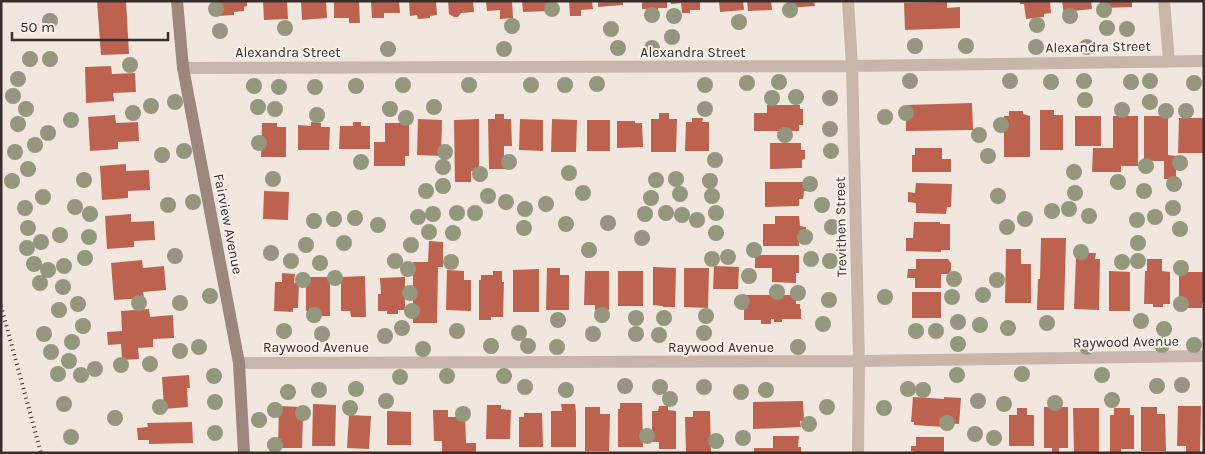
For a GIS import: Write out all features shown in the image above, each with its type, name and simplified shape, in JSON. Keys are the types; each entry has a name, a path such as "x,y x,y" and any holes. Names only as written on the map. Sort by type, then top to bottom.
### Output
{"street":[{"name":"Fairview Avenue","path":"177,1 183,68 239,363 244,453"},
{"name":"Trevithen Street","path":"848,1 852,66 859,361 858,453"},
{"path":"1164,1 1169,61"},
{"name":"Alexandra Street","path":"183,68 852,66 1204,61"},
{"name":"Raywood Avenue","path":"239,363 859,361 1204,356"}],"building":[{"path":"97,1 126,1 129,54 101,55"},
{"path":"217,1 247,1 247,6 244,7 244,11 234,12 234,15 218,16"},
{"path":"263,1 287,1 288,19 264,20"},
{"path":"301,1 326,1 327,18 302,20"},
{"path":"334,1 359,1 360,23 349,23 349,18 334,18"},
{"path":"371,1 399,1 400,13 384,13 384,18 372,18"},
{"path":"409,1 436,1 437,15 418,19 417,15 410,16"},
{"path":"448,1 473,1 474,12 461,13 458,17 454,17 449,14"},
{"path":"486,1 512,1 513,18 500,19 500,10 487,11"},
{"path":"522,1 549,1 549,11 523,12"},
{"path":"569,1 592,1 593,9 581,10 581,16 570,16"},
{"path":"598,1 623,1 623,5 598,7"},
{"path":"642,1 667,1 667,8 658,8 658,12 649,12 649,9 642,9"},
{"path":"671,1 700,1 700,10 690,10 690,13 682,13 681,3 671,4"},
{"path":"719,1 743,1 744,10 720,12"},
{"path":"747,1 771,1 772,10 748,11"},
{"path":"787,1 814,1 815,6 787,8"},
{"path":"1020,1 1050,1 1051,13 1044,14 1044,17 1026,19 1024,4 1020,4"},
{"path":"1062,1 1091,1 1092,9 1073,11 1073,14 1064,15"},
{"path":"1100,1 1132,1 1132,7 1100,8"},
{"path":"947,2 947,8 960,7 960,28 905,30 904,3"},
{"path":"111,66 112,74 135,73 136,92 113,93 114,101 86,103 85,67"},
{"path":"972,103 973,130 906,131 906,105"},
{"path":"767,105 800,105 800,109 803,109 803,125 799,125 799,131 754,131 754,113 767,113"},
{"path":"1040,110 1054,110 1054,115 1063,115 1063,150 1040,150"},
{"path":"1009,111 1023,111 1023,114 1030,116 1030,157 1004,157 1004,116 1009,116"},
{"path":"659,113 669,113 669,119 677,119 676,152 651,152 651,119 659,119"},
{"path":"495,114 504,114 504,119 511,119 512,146 504,146 504,162 507,162 507,169 489,169 488,119 495,119"},
{"path":"115,115 116,123 138,122 139,141 118,142 118,149 90,151 88,117"},
{"path":"1075,116 1101,116 1101,146 1075,146"},
{"path":"1113,116 1138,116 1138,166 1121,166 1121,172 1092,172 1093,148 1113,148"},
{"path":"1144,116 1168,116 1168,155 1176,156 1176,179 1164,179 1164,161 1144,161"},
{"path":"692,118 703,118 702,122 709,122 709,151 685,151 686,122 692,122"},
{"path":"1179,118 1204,118 1204,153 1178,153"},
{"path":"418,119 442,120 441,156 417,155"},
{"path":"479,119 479,171 471,171 471,182 455,182 454,120"},
{"path":"520,119 543,120 543,151 519,150"},
{"path":"552,119 577,120 576,152 551,152"},
{"path":"587,120 610,120 610,151 587,151"},
{"path":"617,121 642,123 643,147 617,148"},
{"path":"311,122 321,123 321,127 330,127 329,150 298,150 298,125 311,126"},
{"path":"353,122 361,122 361,126 370,126 370,149 339,149 340,126 353,126"},
{"path":"262,123 277,123 277,127 286,127 286,157 261,157"},
{"path":"385,123 409,123 409,156 405,156 405,166 374,166 374,142 385,142"},
{"path":"770,143 801,143 801,150 805,150 802,168 770,169"},
{"path":"915,148 942,148 942,159 951,159 951,172 912,172 912,155 915,155"},
{"path":"126,164 126,171 149,170 150,190 128,191 128,198 102,200 100,166"},
{"path":"765,182 806,182 806,191 804,191 803,199 799,199 799,206 765,207"},
{"path":"916,183 952,184 951,207 947,207 946,214 916,213 916,203 908,202 908,192 915,193"},
{"path":"264,191 289,192 288,220 263,219"},
{"path":"131,214 131,222 154,221 155,240 134,241 134,247 107,249 105,216"},
{"path":"775,216 799,216 800,226 806,227 806,234 799,235 799,246 763,246 763,224 775,224"},
{"path":"914,222 950,224 950,250 941,250 941,252 906,251 906,238 913,238"},
{"path":"1041,238 1066,238 1064,310 1037,310"},
{"path":"429,241 443,242 443,267 438,267 437,323 413,323 413,262 428,262"},
{"path":"1006,249 1021,249 1021,264 1031,264 1031,303 1005,303"},
{"path":"1081,253 1096,253 1095,259 1100,259 1099,310 1074,309 1076,258 1081,258"},
{"path":"755,255 799,255 799,273 796,273 796,283 772,282 772,268 755,268"},
{"path":"916,259 948,259 951,263 951,271 948,274 941,274 941,288 915,288 915,278 907,278 908,269 916,269"},
{"path":"1147,259 1162,259 1162,271 1170,272 1170,304 1163,304 1163,307 1153,307 1153,304 1144,304"},
{"path":"142,260 143,268 164,266 166,290 143,292 144,298 114,300 111,263"},
{"path":"714,266 739,267 738,289 713,289"},
{"path":"653,267 676,268 675,307 653,305"},
{"path":"547,268 560,268 560,275 569,275 569,310 546,310"},
{"path":"684,268 709,268 708,308 684,307"},
{"path":"539,269 539,312 513,312 513,270"},
{"path":"447,270 464,271 464,280 471,280 471,311 446,310"},
{"path":"493,271 502,271 502,282 504,282 503,317 479,320 479,280 481,280 481,275 493,275"},
{"path":"585,271 609,271 609,310 595,310 595,305 584,305"},
{"path":"618,271 643,271 643,306 618,306"},
{"path":"1109,271 1130,272 1130,311 1109,311"},
{"path":"1179,272 1204,272 1204,303 1202,303 1202,308 1186,308 1187,304 1179,304"},
{"path":"282,273 295,274 294,283 299,283 298,308 293,308 293,312 274,311 275,282 282,282"},
{"path":"365,276 366,317 351,317 350,311 341,311 341,277"},
{"path":"306,277 330,277 330,316 317,316 317,311 306,311"},
{"path":"405,277 405,310 398,310 398,314 387,314 387,311 378,311 378,294 381,294 380,278"},
{"path":"912,292 941,292 941,318 912,318"},
{"path":"744,295 796,295 796,304 800,304 801,319 782,319 782,322 774,322 774,319 771,319 771,324 761,324 761,320 744,320"},
{"path":"149,309 150,317 173,315 174,338 153,339 153,347 138,348 139,359 122,360 121,344 108,345 107,332 122,331 121,311"},
{"path":"189,375 190,388 187,388 188,407 164,409 162,377"},
{"path":"913,397 961,398 959,424 944,423 944,427 914,425 914,422 911,422"},
{"path":"803,401 804,421 800,421 801,427 753,429 753,402"},
{"path":"620,403 642,403 643,447 618,447 618,409 620,409"},
{"path":"313,404 336,405 335,446 312,446"},
{"path":"561,404 575,404 576,447 551,447 551,411 562,411"},
{"path":"487,405 501,405 501,409 511,410 510,439 486,439"},
{"path":"279,406 300,407 299,416 303,416 302,448 278,448"},
{"path":"659,406 668,406 668,410 676,411 676,449 659,449 659,442 652,442 652,411 658,411"},
{"path":"1178,406 1201,406 1200,453 1186,453 1186,446 1177,446"},
{"path":"585,407 600,407 600,414 610,414 609,451 585,451"},
{"path":"1044,407 1068,407 1068,448 1059,448 1059,452 1052,452 1052,448 1044,448"},
{"path":"1141,407 1157,407 1157,414 1165,414 1166,451 1141,451"},
{"path":"1017,408 1027,408 1027,415 1034,415 1034,446 1009,446 1009,415 1017,415"},
{"path":"1073,408 1099,408 1099,453 1074,453"},
{"path":"1114,408 1130,408 1130,415 1134,415 1134,449 1121,449 1121,453 1110,453 1110,415 1114,415"},
{"path":"433,410 448,410 448,417 465,417 466,443 476,443 476,453 442,453 442,441 434,441"},
{"path":"387,411 411,412 411,445 387,445"},
{"path":"693,411 710,411 711,453 686,453 685,417 693,417"},
{"path":"524,413 542,413 543,447 519,447 519,417 524,417"},
{"path":"349,415 371,416 369,449 347,448"},
{"path":"192,422 193,443 149,444 149,440 138,440 137,428 148,427 147,423"},
{"path":"773,436 799,436 798,447 801,447 801,453 754,453 754,448 773,448"},
{"path":"916,437 944,437 944,453 913,453 911,446 916,446"}],"railway":[{"path":"1,306 41,453"}]}
